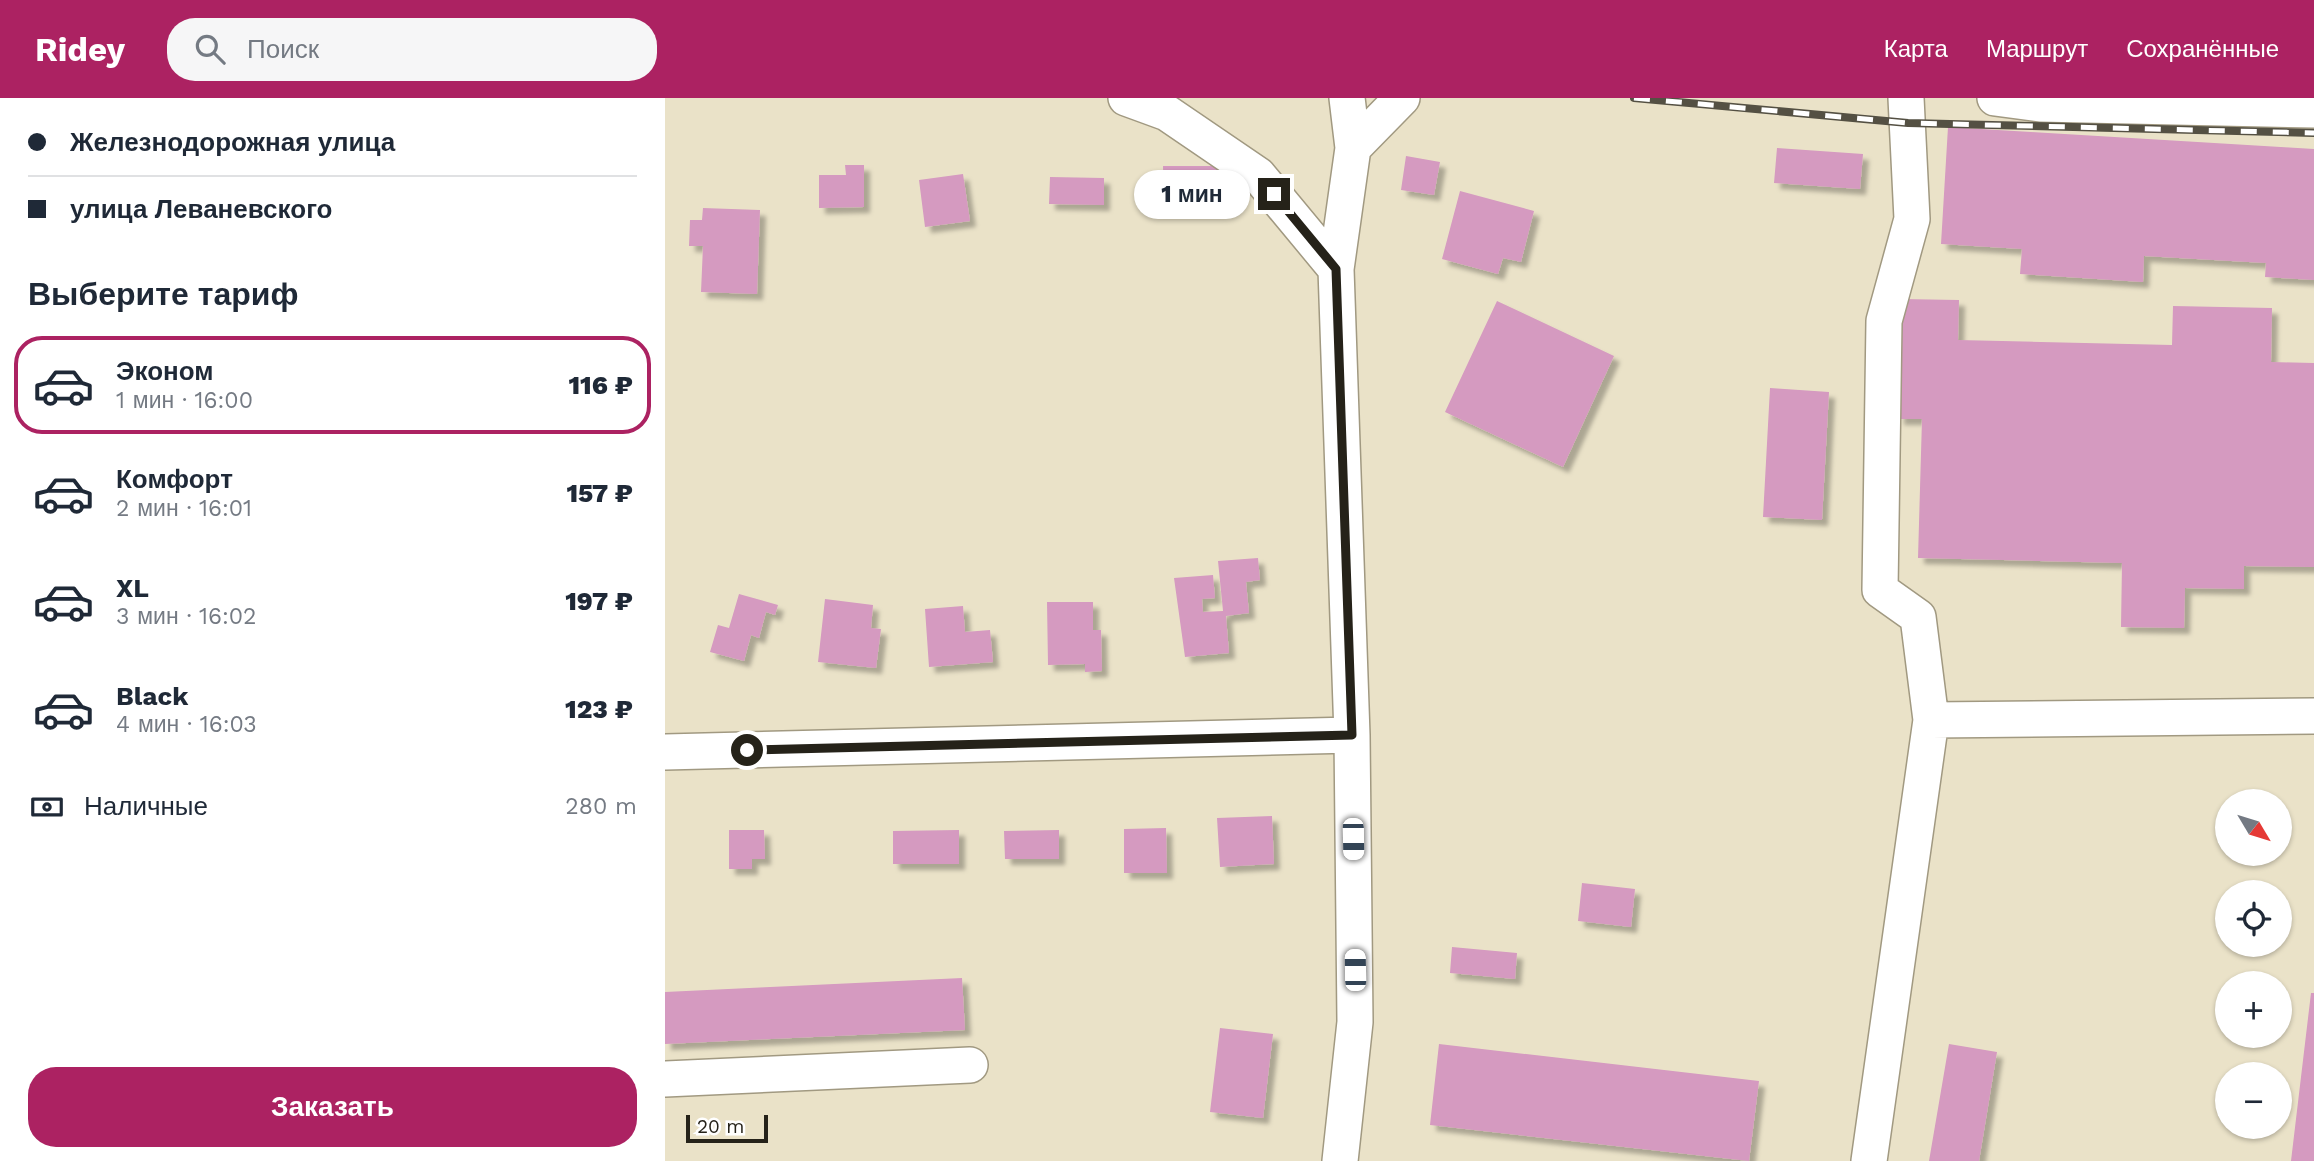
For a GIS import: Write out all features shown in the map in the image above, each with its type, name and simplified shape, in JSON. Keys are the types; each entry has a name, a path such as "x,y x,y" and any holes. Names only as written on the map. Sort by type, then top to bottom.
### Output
{"street":[{"path":"1126,98 1167,113 1258,175 1336,269"},
{"path":"1340,1161 1355,1022 1352,735 1336,269 1353,148 1347,98"},
{"path":"1353,148 1402,98"},
{"path":"1869,1161 1931,720 1917,617 1880,590 1884,321 1912,219 1906,98"},
{"path":"1995,98 2040,104 2314,110"},
{"path":"1931,720 2314,716"},
{"path":"665,752 1352,735"},
{"path":"665,1079 970,1065"}],"building":[{"path":"1948,127 2314,149 2314,280 2265,277 2266,263 2144,256 2143,282 2020,274 2022,249 1941,244"},
{"path":"1777,148 1863,154 1860,189 1774,183"},
{"path":"1406,156 1440,162 1434,195 1401,190"},
{"path":"845,165 864,165 864,207 819,208 819,175 846,175"},
{"path":"1163,166 1222,166 1222,206 1164,206"},
{"path":"963,174 970,221 925,227 919,180"},
{"path":"1050,177 1104,178 1104,205 1049,204"},
{"path":"1460,191 1534,211 1521,262 1503,258 1498,274 1442,259"},
{"path":"703,208 760,210 757,294 701,292 703,246 689,246 690,220 702,220"},
{"path":"1901,299 1959,300 1958,340 2172,345 2173,306 2272,308 2271,362 2314,363 2314,567 2244,566 2244,589 2185,588 2184,628 2121,627 2122,563 1918,558 1922,419 1898,419"},
{"path":"1497,301 1614,356 1563,467 1445,412"},
{"path":"1770,388 1829,392 1822,520 1763,517"},
{"path":"1258,558 1260,580 1246,582 1249,613 1226,616 1229,653 1185,657 1174,578 1213,575 1215,598 1202,599 1203,612 1223,611 1218,561"},
{"path":"739,594 778,605 775,615 766,612 759,638 751,635 744,661 710,652 718,625 729,628"},
{"path":"825,599 873,605 871,628 881,629 876,668 818,662"},
{"path":"1047,602 1093,602 1093,630 1101,630 1102,671 1085,672 1085,664 1048,665"},
{"path":"963,606 965,632 990,630 993,662 929,667 925,609"},
{"path":"1272,816 1274,864 1220,867 1217,818"},
{"path":"1166,828 1167,873 1124,873 1124,829"},
{"path":"729,830 764,830 765,859 752,859 752,869 729,869"},
{"path":"959,830 959,864 893,864 893,831"},
{"path":"1059,830 1059,859 1005,859 1004,831"},
{"path":"1582,883 1635,889 1631,927 1578,921"},
{"path":"1452,947 1517,953 1515,979 1450,973"},
{"path":"962,978 965,1030 665,1044 665,992"},
{"path":"2311,993 2314,993 2314,1161 2291,1161"},
{"path":"1220,1028 1273,1034 1263,1118 1210,1112"},
{"path":"1439,1044 1759,1081 1749,1161 1430,1125"},
{"path":"1949,1044 1997,1052 1979,1161 1929,1161"}],"railway":[{"path":"1634,98 1908,123 2314,133"}],"route":[{"path":"747,750 1352,735 1336,269 1274,194"}]}
